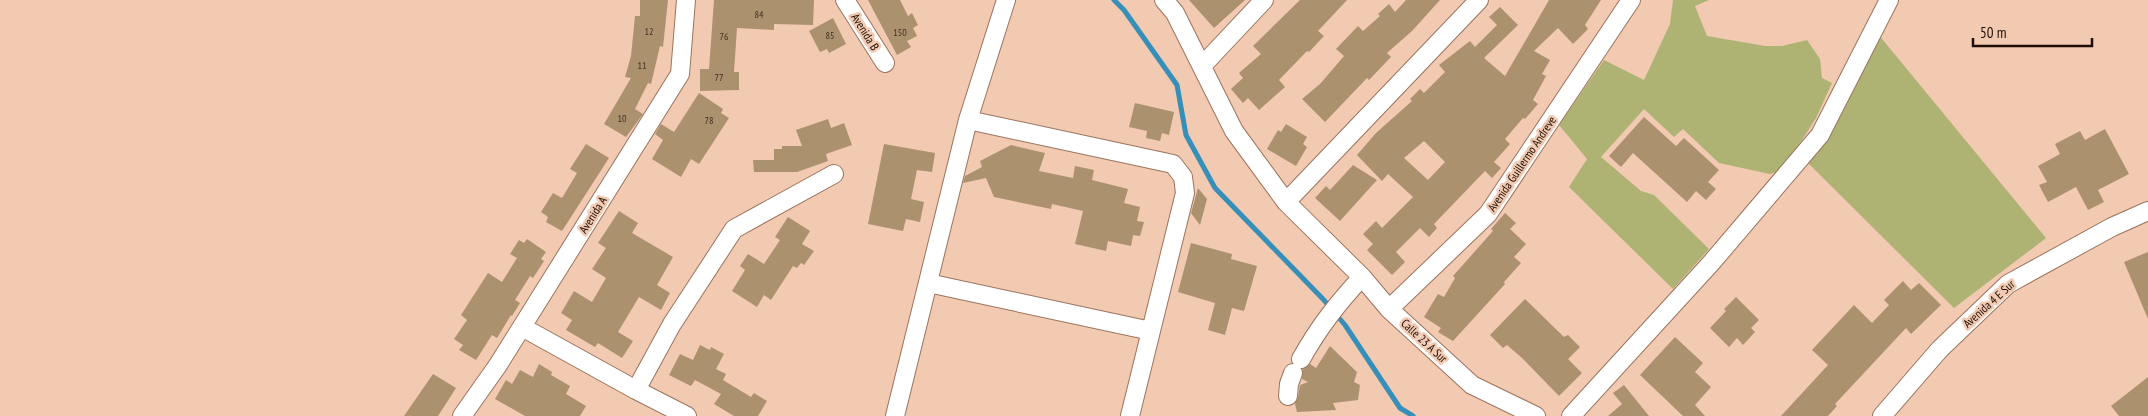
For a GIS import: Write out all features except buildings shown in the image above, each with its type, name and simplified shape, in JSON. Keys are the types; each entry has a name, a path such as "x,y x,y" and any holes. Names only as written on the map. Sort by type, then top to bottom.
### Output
{"street":[{"name":"Avenida A","path":"462,416 522,327 680,74 686,0"},
{"name":"Avenida B","path":"845,0 885,63"},
{"path":"895,416 968,120 1006,0"},
{"name":"Calle 23 A Sur","path":"1164,0 1174,13 1234,130 1286,202 1330,244 1390,309 1472,385 1536,416"},
{"path":"1202,66 1264,0"},
{"path":"1286,202 1479,0"},
{"name":"Avenida Guillermo Andreve","path":"1390,309 1488,214 1631,0"},
{"path":"1571,416 1712,262 1820,135 1889,0"},
{"path":"968,120 1173,164 1183,177 1185,193 1130,416"},
{"path":"636,390 672,324 734,229 834,174"},
{"name":"Avenida 4 E Sur","path":"1882,416 1940,349 2008,284 2112,228 2148,211"},
{"path":"1288,396 1288,384 1319,327 1362,277"},
{"path":"928,283 1151,331"},
{"path":"522,327 687,416"}],"green space":[{"path":"1673,0 1709,0 1695,6 1707,36 1765,46 1782,46 1807,40 1820,59 1822,78 1832,83 1816,118 1783,170 1770,174 1719,163 1683,129 1674,137 1644,109 1601,157 1641,191 1654,195 1709,249 1673,289 1569,187 1587,159 1559,125 1604,60 1644,80 1670,24"},
{"path":"1878,34 2046,238 1954,308 1805,160 1831,132"}],"waterway":[{"path":"1114,0 1124,10 1177,85 1186,135 1215,188 1323,299 1345,325 1400,408 1413,416"}]}
